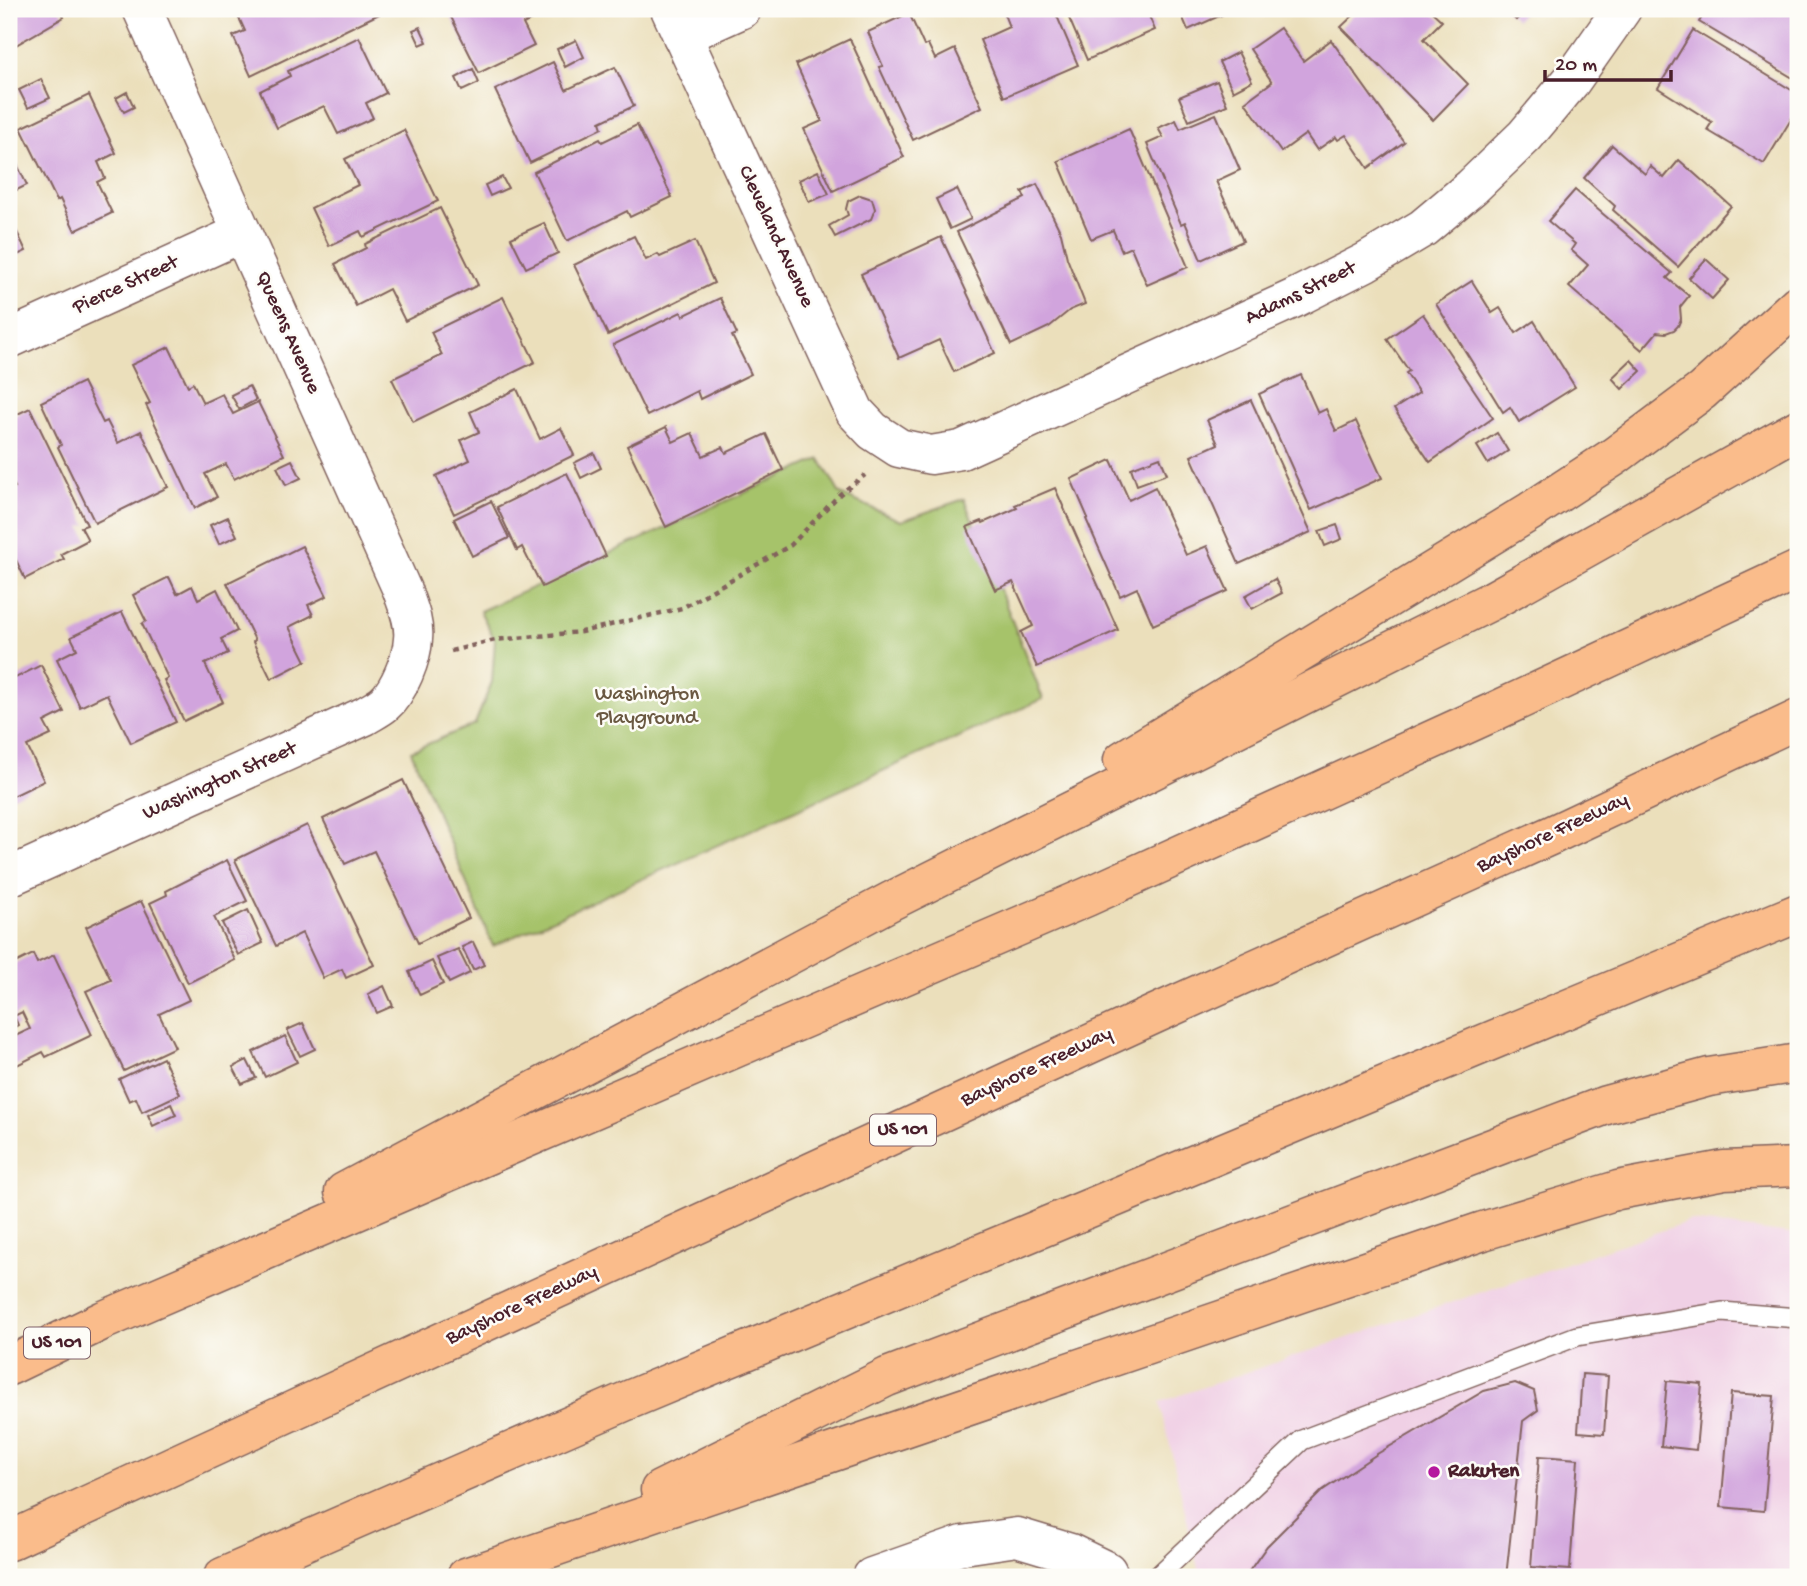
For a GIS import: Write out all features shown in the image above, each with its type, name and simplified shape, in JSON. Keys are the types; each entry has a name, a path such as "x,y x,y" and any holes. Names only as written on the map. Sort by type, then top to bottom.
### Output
{"highway":[{"path":"891,901 1519,519 1615,456 1702,391 1798,304"},
{"path":"104,1320 891,901 1493,600 1798,429"},
{"name":"US 101","path":"9,1366 104,1320 1087,897 1798,570"},
{"name":"Bayshore Freeway","path":"9,1541 1155,1014 1552,835 1798,719"},
{"path":"223,1577 644,1394 1798,914"},
{"path":"526,1557 887,1377 1606,1105 1709,1077 1798,1063"},
{"path":"466,1577 1483,1231 1618,1190 1724,1170 1798,1167"}],"street":[{"name":"Queens Avenue","path":"142,9 402,590 411,615 414,637 409,661"},
{"path":"676,22 742,9"},
{"name":"Adams Street","path":"899,448 931,454 961,450 1295,298 1366,262 1423,228 1472,187 1525,136 1572,80 1622,9"},
{"name":"Cleveland Avenue","path":"676,22 855,412 873,431 899,448"},
{"name":"Pierce Street","path":"9,339 243,233"},
{"name":"Washington Street","path":"9,877 365,716 385,703 409,661"},
{"path":"872,1577 963,1545 1017,1538 1070,1553 1107,1571 1110,1577"}],"lane":[{"path":"1157,1577 1302,1440 1577,1336 1722,1312 1798,1318"}],"path":[{"path":"409,661 495,640 582,632 682,608 791,545 840,494 899,448"}],"shaded area":[{"path":"1690,1221 1798,1235 1798,1577 1200,1577 1160,1402"}],"green space":[{"name":"Washington Playground","path":"820,459 840,494 901,521 964,499 1043,699 493,946 411,751 475,724 492,682 495,640 480,611"}],"building":[{"path":"9,9 60,9 64,17 9,49"},
{"path":"235,9 376,9 379,14 251,76 233,36 245,31"},
{"path":"447,9 542,9 544,14 523,24 534,46 479,73"},
{"path":"1002,9 1054,9 1078,65 1004,97 980,40 1009,27"},
{"path":"1065,9 1146,9 1155,30 1087,60"},
{"path":"1179,9 1235,9 1188,30"},
{"path":"1360,9 1429,9 1442,21 1424,39 1468,84 1433,120 1341,27"},
{"path":"1505,9 1527,9 1516,20"},
{"path":"1707,9 1798,9 1798,81 1699,22"},
{"path":"909,13 924,46 928,44 935,59 955,49 982,107 913,140 879,67 883,66 868,32"},
{"path":"420,27 427,42 420,45 413,30"},
{"path":"1280,28 1303,61 1331,40 1404,142 1368,168 1346,135 1338,140 1336,137 1317,150 1306,134 1281,152 1245,102 1272,82 1250,49"},
{"path":"1693,30 1798,94 1798,108 1764,164 1707,130 1712,122 1658,88"},
{"path":"359,37 386,93 366,103 373,118 338,134 324,106 277,128 260,91 290,76 288,71"},
{"path":"850,39 904,157 833,191 804,129 822,121 796,64"},
{"path":"576,40 584,57 565,67 557,49"},
{"path":"1238,52 1252,81 1233,91 1219,62"},
{"path":"553,62 566,90 615,67 634,106 600,122 602,128 530,163 495,90"},
{"path":"473,69 479,83 462,91 456,78"},
{"path":"41,79 50,98 28,108 19,90"},
{"path":"1217,81 1227,105 1189,121 1179,97"},
{"path":"127,92 134,107 124,112 116,98"},
{"path":"89,95 116,153 98,162 105,178 97,182 112,213 75,231 21,128"},
{"path":"1216,114 1240,170 1216,181 1243,241 1201,260 1185,222 1181,224 1147,144 1163,137 1158,128 1176,120 1180,129"},
{"path":"637,125 672,197 630,217 627,211 567,241 534,172 600,139 602,142"},
{"path":"1129,129 1188,267 1147,285 1131,247 1122,251 1113,230 1091,239 1058,161"},
{"path":"404,130 438,201 363,237 360,231 329,246 311,208 358,185 345,159"},
{"path":"1612,145 1645,174 1650,166 1664,178 1679,160 1731,206 1678,267 1613,210 1615,206 1584,178"},
{"path":"9,148 27,185 9,194"},
{"path":"818,171 829,194 809,202 799,180"},
{"path":"502,177 508,188 490,196 485,185"},
{"path":"1037,184 1061,233 1067,258 1085,304 1070,310 1049,327 1011,345 957,232 1025,198 1022,192"},
{"path":"957,189 971,219 950,229 936,199"},
{"path":"1575,190 1672,273 1667,278 1689,296 1680,307 1681,319 1678,326 1666,333 1657,332 1642,350 1569,287 1588,265 1571,250 1575,244 1548,221"},
{"path":"860,195 872,199 875,209 871,219 835,237 829,226 848,215 848,201"},
{"path":"440,208 478,285 405,321 389,289 356,306 335,264 366,248 365,244"},
{"path":"9,215 26,251 9,259"},
{"path":"544,223 558,253 526,268 511,238"},
{"path":"634,236 646,260 658,254 660,257 695,241 714,283 608,335 574,265"},
{"path":"941,237 995,353 954,372 939,340 899,358 861,274"},
{"path":"1706,259 1729,280 1712,299 1689,278"},
{"path":"1472,281 1492,313 1500,308 1516,333 1534,321 1575,387 1519,422 1510,407 1503,412 1436,304"},
{"path":"503,297 535,362 413,422 392,379 442,355 431,332"},
{"path":"720,298 737,334 732,336 751,374 700,399 697,391 647,416 613,345 681,312 683,316"},
{"path":"1423,314 1493,418 1430,462 1394,409 1419,393 1406,373 1409,371 1387,339"},
{"path":"169,347 188,386 193,383 203,403 222,394 233,414 258,402 284,455 234,479 226,464 205,474 217,497 195,508 146,405 150,403 131,365"},
{"path":"1631,360 1641,371 1622,389 1612,378"},
{"path":"1301,375 1318,413 1326,409 1336,431 1356,421 1382,478 1311,510 1259,394"},
{"path":"83,382 103,423 107,421 118,443 141,431 168,487 95,523 58,447 61,445 41,402"},
{"path":"249,386 256,400 239,409 231,395"},
{"path":"517,389 540,439 561,428 574,455 454,514 436,476 470,460 461,440 479,432 470,412"},
{"path":"1251,400 1311,532 1239,564 1191,456 1218,444 1207,420"},
{"path":"30,408 87,525 81,527 88,540 61,554 64,559 25,579 9,545 9,490 15,487 9,476 9,418"},
{"path":"666,427 673,442 692,433 703,456 723,447 726,453 766,434 783,470 666,527 627,446"},
{"path":"1497,433 1508,451 1488,464 1477,446"},
{"path":"594,453 601,468 581,478 574,463"},
{"path":"1160,457 1167,474 1137,485 1131,468"},
{"path":"292,460 301,478 286,485 277,467"},
{"path":"1111,460 1129,500 1155,487 1186,555 1207,546 1228,591 1153,625 1137,588 1120,596 1071,479"},
{"path":"567,473 606,556 542,587 522,547 517,550 497,507"},
{"path":"1055,488 1118,630 1037,667 1021,632 1033,626 1013,582 995,590 967,527 1017,508 1015,505"},
{"path":"491,501 509,538 472,556 454,519"},
{"path":"228,517 237,536 219,544 210,525"},
{"path":"1337,525 1342,539 1325,546 1319,531"},
{"path":"302,546 327,596 308,605 313,615 289,627 306,661 271,679 227,583"},
{"path":"169,577 177,594 192,586 198,599 217,589 237,631 221,639 228,653 205,664 223,702 184,721 164,680 168,678 142,624 146,621 133,595"},
{"path":"1275,579 1282,593 1252,609 1245,596"},
{"path":"122,612 176,722 131,743 107,694 80,707 57,659 77,649 71,637"},
{"path":"41,665 64,712 44,722 51,735 27,746 44,781 9,798 9,681"},
{"path":"403,780 469,918 418,943 374,851 345,864 323,819"},
{"path":"307,825 374,965 346,978 342,969 323,978 302,933 276,946 235,860"},
{"path":"227,860 247,901 214,917 235,960 188,983 150,903 167,895 166,891"},
{"path":"141,901 189,1000 159,1014 175,1047 124,1071 86,991 111,980 86,927"},
{"path":"248,910 263,943 238,955 222,923"},
{"path":"473,942 484,965 473,970 462,947"},
{"path":"458,949 470,973 449,983 437,958"},
{"path":"33,954 37,963 54,955 92,1035 46,1057 43,1052 15,1066 9,1053 9,1039 30,1029 22,1012 14,1016 18,1025 9,1030 9,966"},
{"path":"432,961 443,984 420,995 409,972"},
{"path":"384,986 393,1006 377,1013 368,994"},
{"path":"303,1023 315,1049 300,1056 287,1030"},
{"path":"285,1036 297,1062 265,1077 253,1052"},
{"path":"163,1058 180,1094 142,1112 136,1098 129,1101 119,1079"},
{"path":"247,1060 256,1078 242,1084 233,1067"},
{"path":"171,1104 176,1115 153,1126 148,1115"},
{"path":"1582,1374 1608,1376 1604,1434 1578,1432"},
{"path":"1667,1381 1702,1384 1696,1450 1661,1446"},
{"name":"Rakuten","path":"1515,1383 1534,1391 1538,1410 1523,1421 1506,1577 1245,1577 1267,1546 1323,1490 1377,1454 1484,1391"},
{"path":"1731,1393 1774,1396 1764,1511 1721,1507"},
{"path":"1539,1456 1578,1459 1570,1570 1531,1567"}],"place":[{"name":"Rakuten","path":"1434,1472"}]}
